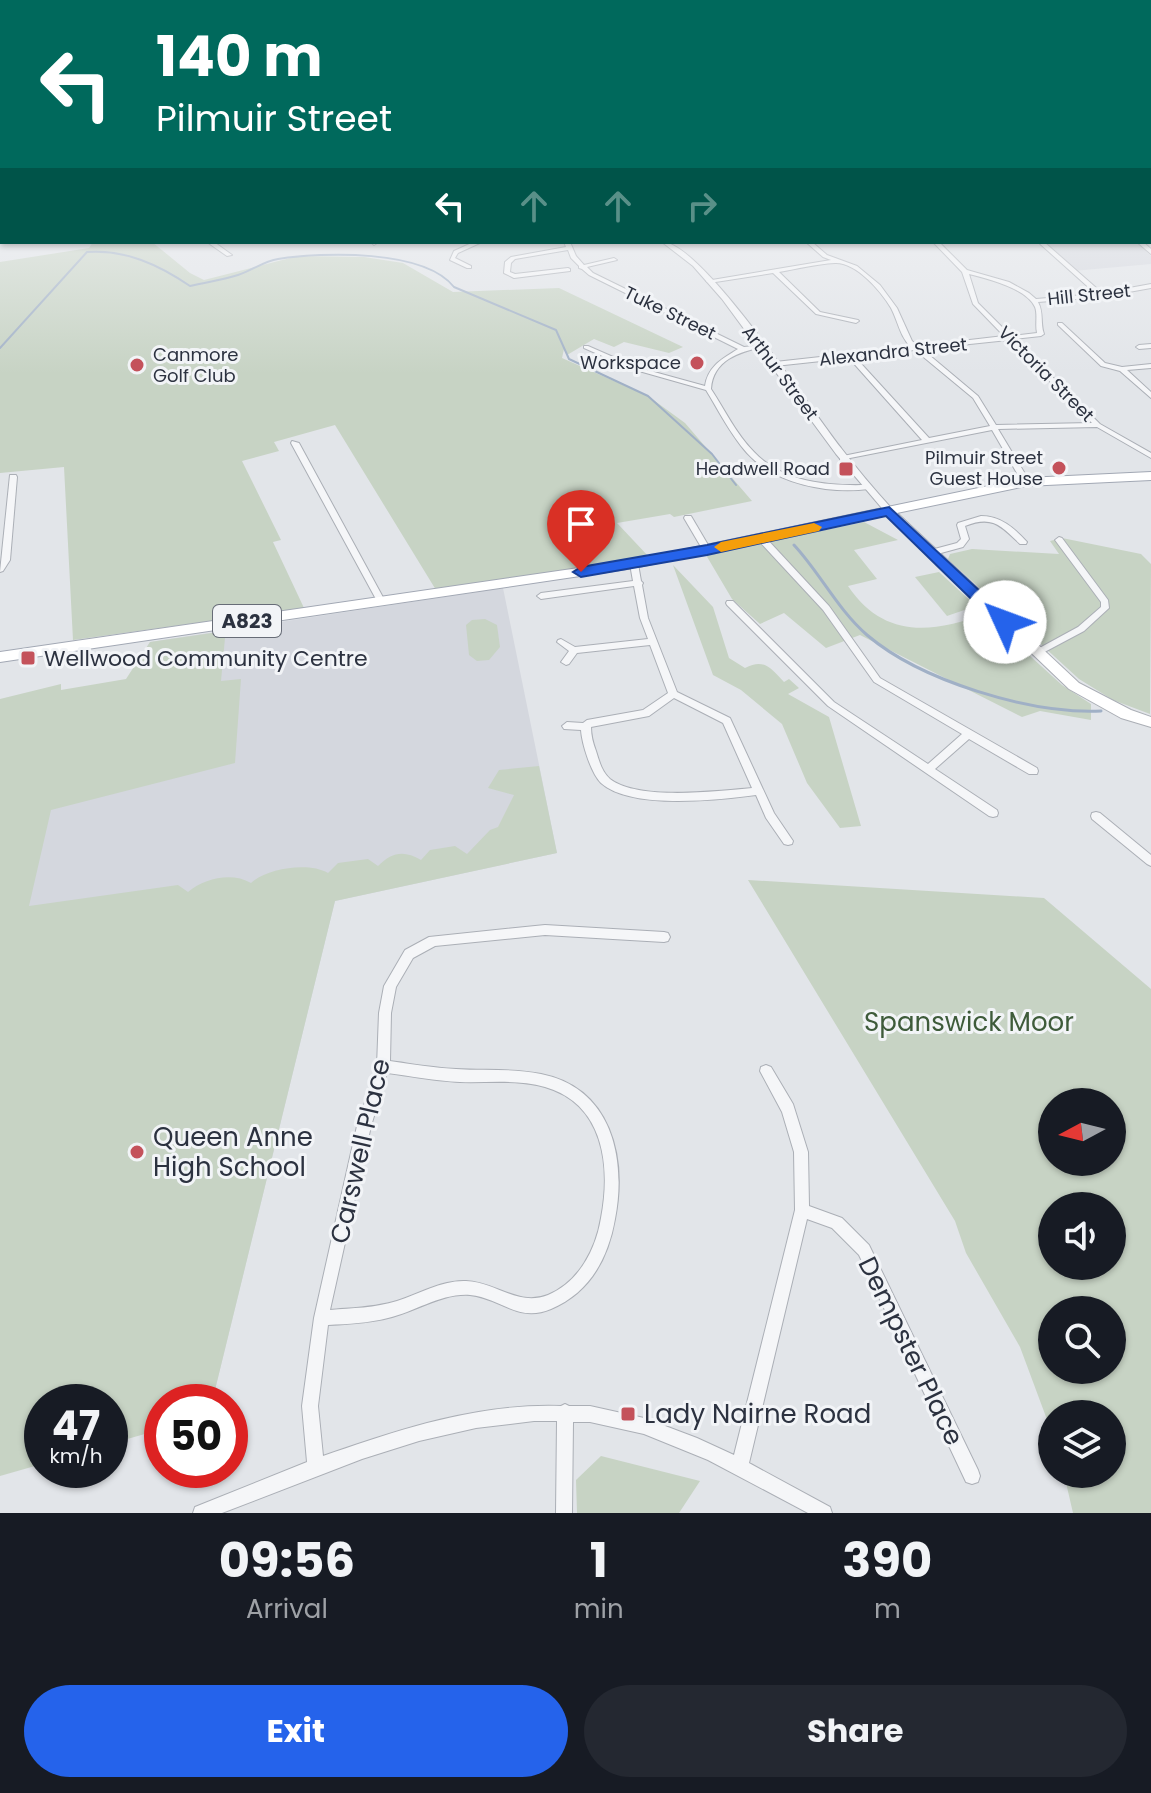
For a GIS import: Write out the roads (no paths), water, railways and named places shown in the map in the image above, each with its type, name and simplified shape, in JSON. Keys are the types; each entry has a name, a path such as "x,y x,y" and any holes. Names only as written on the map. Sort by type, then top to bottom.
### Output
{"main road":[{"name":"A823","path":"0,657 634,564 1026,482 1151,476"},
{"path":"889,511 1074,686 1126,714 1151,722"}],"street":[{"path":"213,244 229,255"},
{"path":"469,267 452,259 456,252 474,244"},
{"name":"Arthur Street","path":"668,244 696,264 775,364 843,458 889,511"},
{"path":"811,244 817,251 862,272 878,286 894,308 904,336 976,397 1026,482"},
{"path":"938,244 965,271 1007,284 1039,308 1038,327 1041,334 1012,340"},
{"path":"1043,244 1101,295"},
{"path":"568,270 556,276 514,276 507,273 508,262 513,258 567,245 581,267 614,260"},
{"path":"709,281 839,261"},
{"name":"Tuke Street","path":"581,267 743,349 761,346"},
{"path":"775,271 818,313 856,321"},
{"name":"Victoria Street","path":"965,271 975,303 1012,340 1098,425 1151,456"},
{"path":"1148,288 1150,297"},
{"name":"Hill Street","path":"1033,301 1148,288"},
{"path":"1060,324 1103,365 1122,369 1151,366"},
{"name":"Alexandra Street","path":"775,364 1012,340"},
{"path":"1139,347 1150,345"},
{"path":"586,347 634,368 708,389"},
{"path":"743,349 713,367 707,377 708,389 756,459 773,470 847,488 866,487"},
{"path":"851,356 927,441"},
{"path":"1122,369 1151,396"},
{"path":"843,458 995,427 1098,425"},
{"path":"295,443 381,601"},
{"path":"0,569 6,560 13,477"},
{"path":"930,553 960,545 965,539 961,525 989,517 998,519 1023,542"},
{"path":"688,518 707,550"},
{"path":"762,539 826,608 877,680 1033,771"},
{"path":"1037,653 1081,629 1105,608 1105,602 1059,540"},
{"path":"634,564 652,642 673,694 727,721 759,791 788,841"},
{"path":"541,596 639,583"},
{"path":"730,603 831,704 993,813"},
{"path":"561,642 574,650 652,642"},
{"path":"566,662 574,650"},
{"path":"567,726 586,727 593,722 646,713 673,694"},
{"path":"586,727 595,762 604,780 621,791 708,797 759,791"},
{"path":"930,768 968,734"},
{"path":"1096,816 1151,861"},
{"name":"Carswell Place","path":"316,1467 310,1406 321,1318 364,1126 383,1066 385,1013 390,986 400,965 419,947 433,941 545,930 664,937"},
{"path":"321,1318 388,1311 467,1288 515,1307 561,1297 583,1280 610,1214 612,1167 601,1121 593,1106 566,1088 520,1076 451,1075 383,1066"},
{"path":"740,1465 802,1210 801,1152 788,1109 766,1071"},
{"name":"Dempster Place","path":"802,1210 837,1223 864,1250 972,1476"},
{"path":"564,1513 565,1412"},
{"path":"201,1513 316,1467 453,1422 565,1412 644,1426 740,1465 824,1513"}],"waterway":[{"path":"0,348 87,252 115,253 141,260 190,286 238,275 278,259 346,255 397,260 420,266 440,275 454,287 556,330 569,359 648,396 712,454 736,485"},
{"path":"794,545 857,625 890,652 916,667 1010,700 1042,707 1101,711"}],"place":[{"name":"Workspace","path":"697,363"},
{"name":"Canmore Golf Club","path":"137,365"},
{"name":"Pilmuir Street Guest House","path":"1059,468"},
{"name":"Headwell Road","path":"846,469"},
{"name":"Wellwood Community Centre","path":"28,658"},
{"name":"Queen Anne High School","path":"137,1152"},
{"name":"Lady Nairne Road","path":"628,1414"}],"park label":[{"name":"Spanswick Moor","path":"969,1022"}]}
